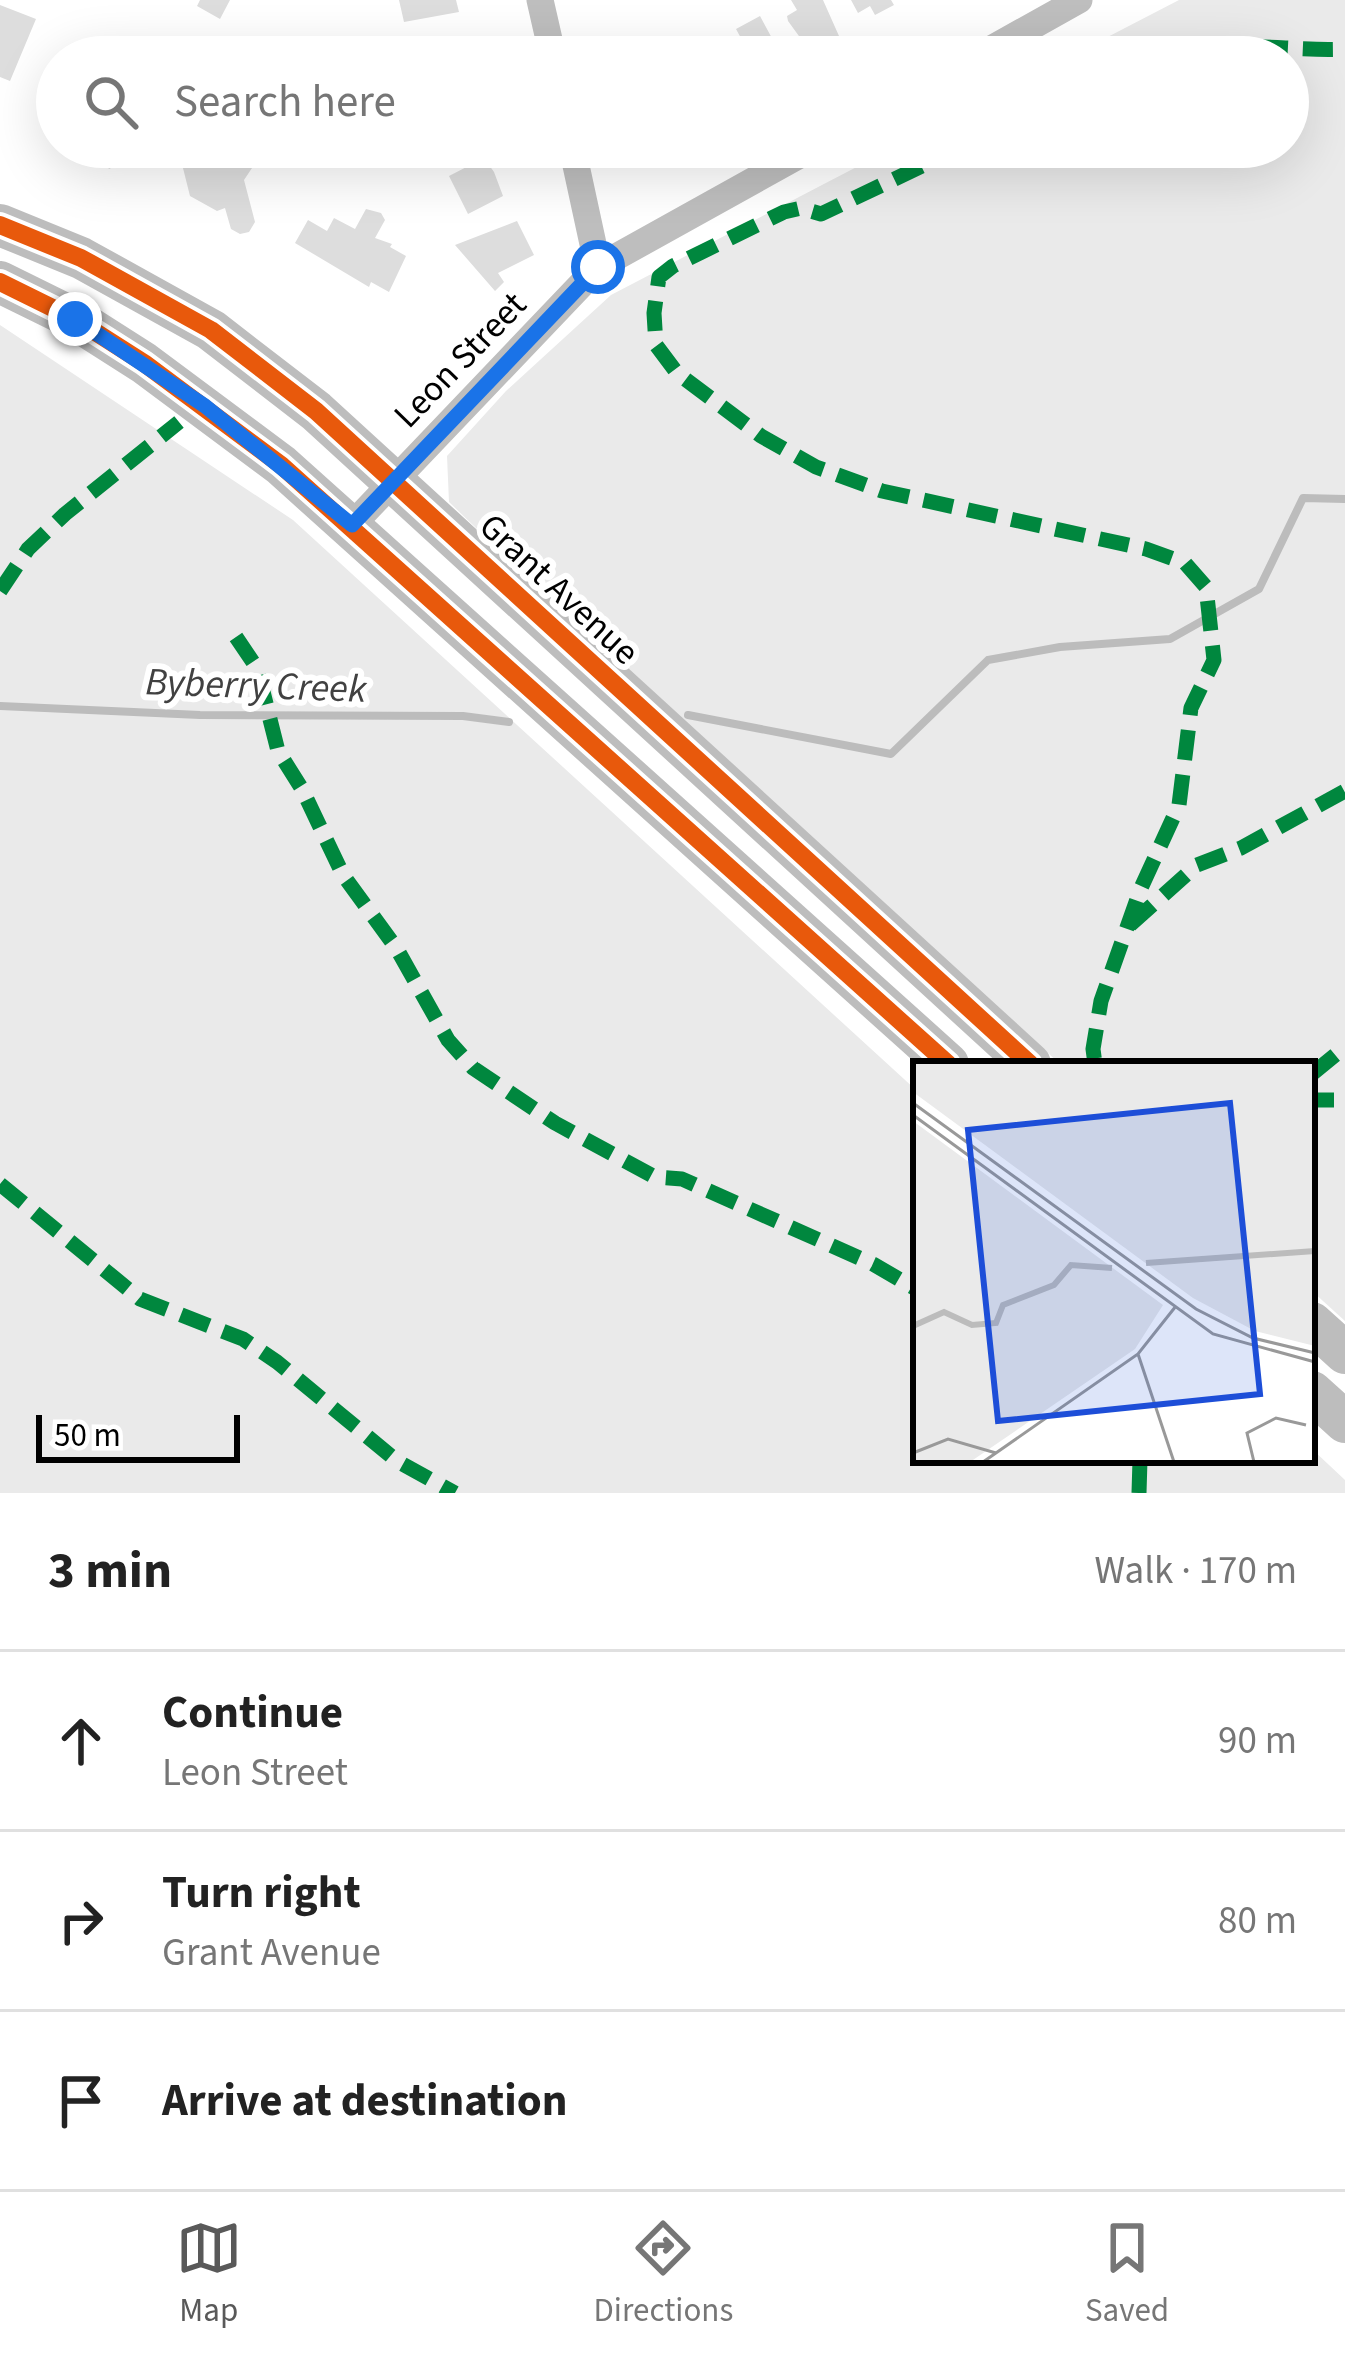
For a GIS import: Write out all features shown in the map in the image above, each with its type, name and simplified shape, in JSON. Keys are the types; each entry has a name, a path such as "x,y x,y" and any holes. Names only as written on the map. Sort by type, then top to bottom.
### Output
{"main road":[{"name":"Grant Avenue","path":"0,225 82,258 211,330 316,411 1027,1061"},
{"path":"0,282 75,319 144,363 281,465 945,1061"},
{"path":"1315,1326 1345,1353"},
{"path":"1315,1395 1345,1422"}],"street":[{"path":"540,0 548,36"},
{"path":"1014,36 1079,0"},
{"path":"577,168 598,267"},
{"name":"Leon Street","path":"352,525 598,267 776,168"}],"shaded area":[{"path":"1179,0 1345,0 1345,1321 1315,1294 1315,1061 1057,1061 590,638 449,502 447,456 506,391 611,295 855,168 1309,168 1309,36 1110,36"},
{"path":"0,325 293,520 913,1087 913,1463 1315,1463 1315,1452 1345,1480 1345,1493 0,1493"}],"building":[{"path":"200,0 230,0 220,19 197,6"},
{"path":"399,0 456,0 459,12 404,22"},
{"path":"791,0 823,0 839,36 799,36 787,16 797,10"},
{"path":"851,0 891,0 894,5 875,15 870,6 858,13"},
{"path":"0,5 36,19 10,81 0,77"},
{"path":"760,16 771,36 740,36 736,29"},
{"path":"183,168 252,168 244,180 255,222 249,232 240,234 231,229 225,208 217,211 190,196"},
{"path":"465,168 491,168 503,196 468,214 449,176"},
{"path":"366,209 381,213 385,220 375,238 406,256 389,292 371,282 369,287 295,243 308,220 327,231 334,218 355,229"},
{"path":"517,221 534,255 498,273 504,282 495,291 455,245"}],"waterway":[{"name":"Byberry Creek","path":"688,715 891,754 988,660 1060,647 1170,639 1259,589 1303,498 1345,499"},
{"name":"Byberry Creek","path":"0,706 200,715 463,716 509,722"}],"marked path":[{"path":"1309,48 1345,49"},
{"path":"918,168 821,214 801,208 784,212 673,266 659,277 656,345 677,373 761,436 816,467 882,491 1146,549 1185,563 1206,587 1214,660 1191,708 1179,805 1141,888 1101,1001 1095,1061"},
{"path":"0,591 28,549 65,514 179,422"},
{"path":"236,637 257,668 278,751 302,789 343,875 397,949 448,1040 473,1068 555,1123 655,1177 682,1179 873,1264 913,1287"},
{"path":"1130,925 1197,865 1241,848 1345,791"},
{"path":"1315,1072 1345,1047"},
{"path":"1315,1100 1334,1100"},
{"path":"0,1184 140,1299 243,1339 397,1461 455,1493"},
{"path":"1139,1493 1140,1463"}],"cycle path":[{"path":"0,225 81,258 211,330 316,411 1027,1061"},
{"path":"0,282 75,319 144,363 281,465 945,1061"}],"route":[{"path":"75,319 205,406 352,525 598,267"}]}
